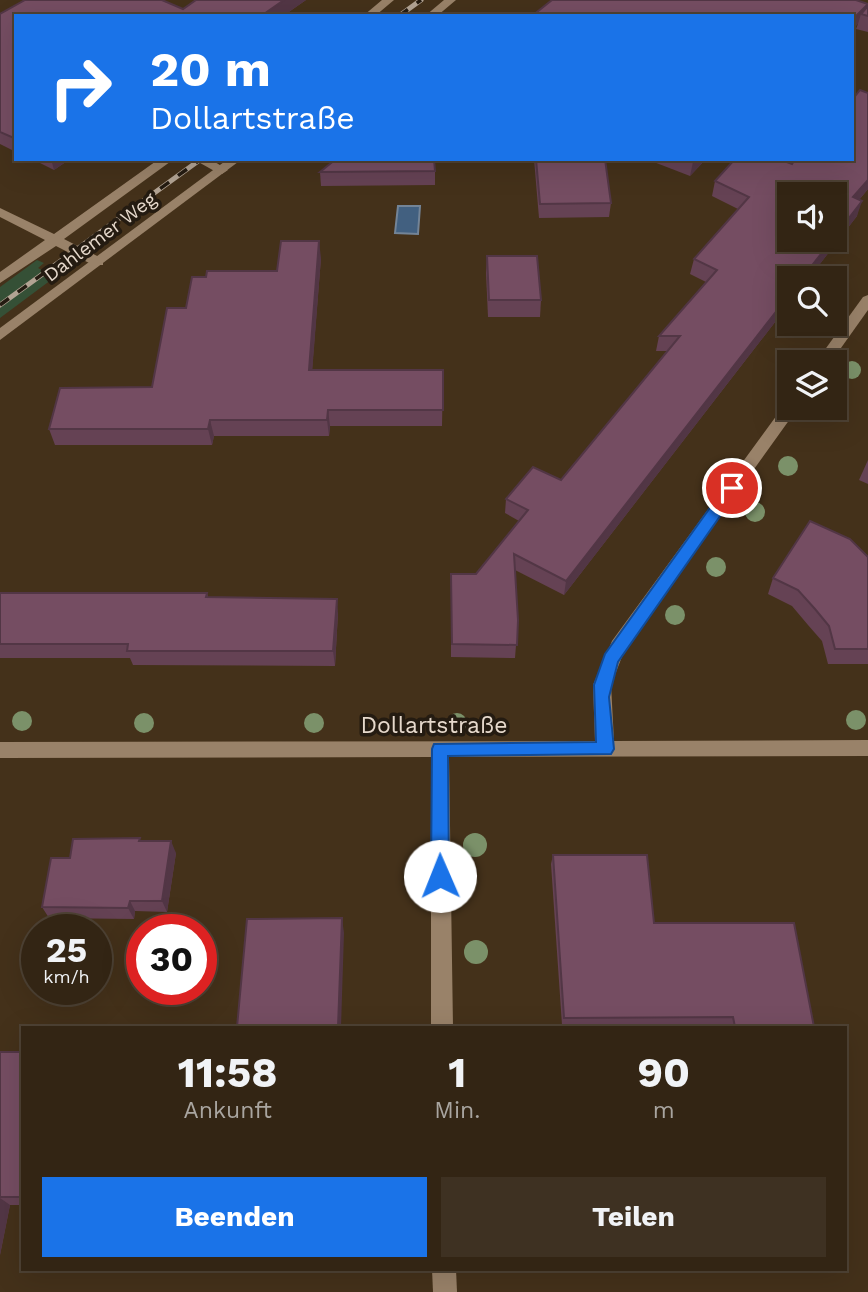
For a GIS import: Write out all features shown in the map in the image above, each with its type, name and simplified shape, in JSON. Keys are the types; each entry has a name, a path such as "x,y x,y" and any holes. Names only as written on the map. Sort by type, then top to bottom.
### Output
{"street":[{"path":"371,14 389,0"},
{"path":"433,14 451,0"},
{"name":"Dahlemer Weg","path":"0,279 165,161"},
{"path":"203,161 222,170"},
{"name":"Dahlemer Weg","path":"0,335 233,161"},
{"path":"0,212 98,262"},
{"path":"832,350 868,300"},
{"path":"605,749 602,685 618,646 781,420"},
{"name":"Dollartstraße","path":"0,750 868,748"},
{"path":"440,749 442,1026"},
{"path":"444,1271 445,1292"}],"green space":[{"path":"37,260 44,263 38,268 55,277 0,318 0,287"}],"water":[{"path":"398,206 420,206 418,234 395,233"}],"building":[{"path":"25,0 162,0 183,9 196,0 284,0 264,14 14,14 14,138 0,132 0,14"},
{"path":"552,0 856,0 868,4 854,18 854,14 534,14"},
{"path":"868,6 868,16 861,14"},
{"path":"860,90 868,93 868,180 853,197 862,201 847,220 847,182 777,182 777,252 823,252 811,266 777,266 777,310 566,581 514,554 517,645 452,644 451,574 476,574 528,510 506,499 533,467 561,480 680,336 659,336 717,270 694,259 749,197 715,181 733,161 784,161 792,164 794,161 854,161 854,98"},
{"path":"334,161 434,161 435,171 320,172"},
{"path":"536,161 605,161 611,203 540,204"},
{"path":"281,241 319,241 309,370 443,370 443,410 328,410 327,420 210,420 208,429 49,429 60,388 152,387 167,308 186,308 192,277 206,277 207,271 277,271"},
{"path":"487,256 537,256 541,300 489,300"},
{"path":"810,521 850,539 868,557 868,649 835,649 829,626 815,609 798,590 773,578"},
{"path":"0,593 207,593 206,597 337,599 333,651 127,651 128,644 0,644"},
{"path":"140,838 139,841 171,841 162,901 130,901 128,908 42,907 51,858 70,858 73,839"},
{"path":"553,855 647,855 654,923 794,923 814,1026 735,1026 733,1017 564,1018"},
{"path":"342,918 338,1026 237,1026 247,919"},
{"path":"0,1052 21,1052 21,1197 0,1197"}],"railway":[{"path":"402,14 421,0"},
{"path":"0,305 198,161"}],"route":[{"path":"440,876 440,749 605,749 601,697 611,659 732,488"}]}
